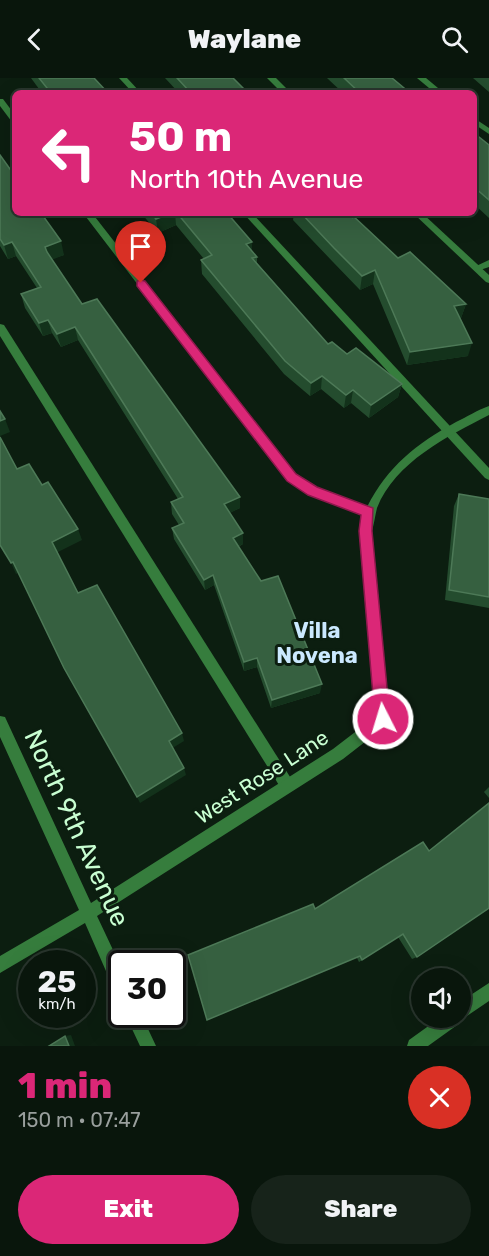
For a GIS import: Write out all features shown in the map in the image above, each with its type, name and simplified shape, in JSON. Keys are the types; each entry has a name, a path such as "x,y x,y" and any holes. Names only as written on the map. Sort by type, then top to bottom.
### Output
{"street":[{"path":"123,78 134,90"},
{"path":"271,78 284,90"},
{"path":"421,78 436,90"},
{"path":"0,101 12,116"},
{"path":"477,122 489,132"},
{"path":"89,216 292,478 313,491 368,512 397,470 448,431 489,410"},
{"path":"251,216 489,475"},
{"path":"420,216 489,280"},
{"path":"477,268 489,263"},
{"path":"0,328 287,785"},
{"name":"West Rose Lane","path":"0,965 88,914 338,754 383,719 366,531 368,512"},
{"name":"North 9th Avenue","path":"0,722 108,958"},
{"path":"471,1004 489,991"},
{"path":"140,1028 148,1046"},
{"path":"415,1046 439,1028"}],"building":[{"path":"39,78 94,78 105,90 49,90"},
{"path":"177,78 233,78 245,90 188,90"},
{"path":"344,78 392,78 406,90 357,90"},
{"path":"477,135 489,145 489,200 477,190"},
{"path":"0,155 12,172 12,216 43,216 61,241 45,247 47,252 82,304 97,299 240,497 224,504 243,533 233,538 261,581 278,576 322,684 272,700 257,658 244,662 213,575 204,580 172,528 184,523 171,502 183,497 75,327 57,334 48,320 39,323 21,294 41,287 12,242 4,245 0,239"},
{"path":"180,216 230,216 252,242 246,244 257,257 252,258 328,344 332,342 347,354 356,348 402,384 371,405 353,390 346,395 322,376 311,383 285,361 201,260 212,255"},
{"path":"304,216 351,216 353,218 353,216 398,258 410,252 466,304 454,306 472,343 410,352 375,270 362,276"},
{"path":"0,411 5,419 0,421"},
{"path":"0,437 17,469 29,464 42,485 48,482 78,529 52,542 78,593 97,585 182,733 169,741 184,768 137,797 64,668 13,562 11,563 0,545"},
{"path":"459,494 489,499 489,597 449,590"},
{"path":"489,803 489,908 417,957 403,934 362,960 360,956 207,1020 188,955 313,904 315,909 423,842 429,851"},
{"path":"65,1036 69,1046 49,1046"}],"district":[{"name":"Villa Novena","path":"317,642"}],"route":[{"path":"141,283 292,478 313,491 368,512 366,531 383,719"}]}
